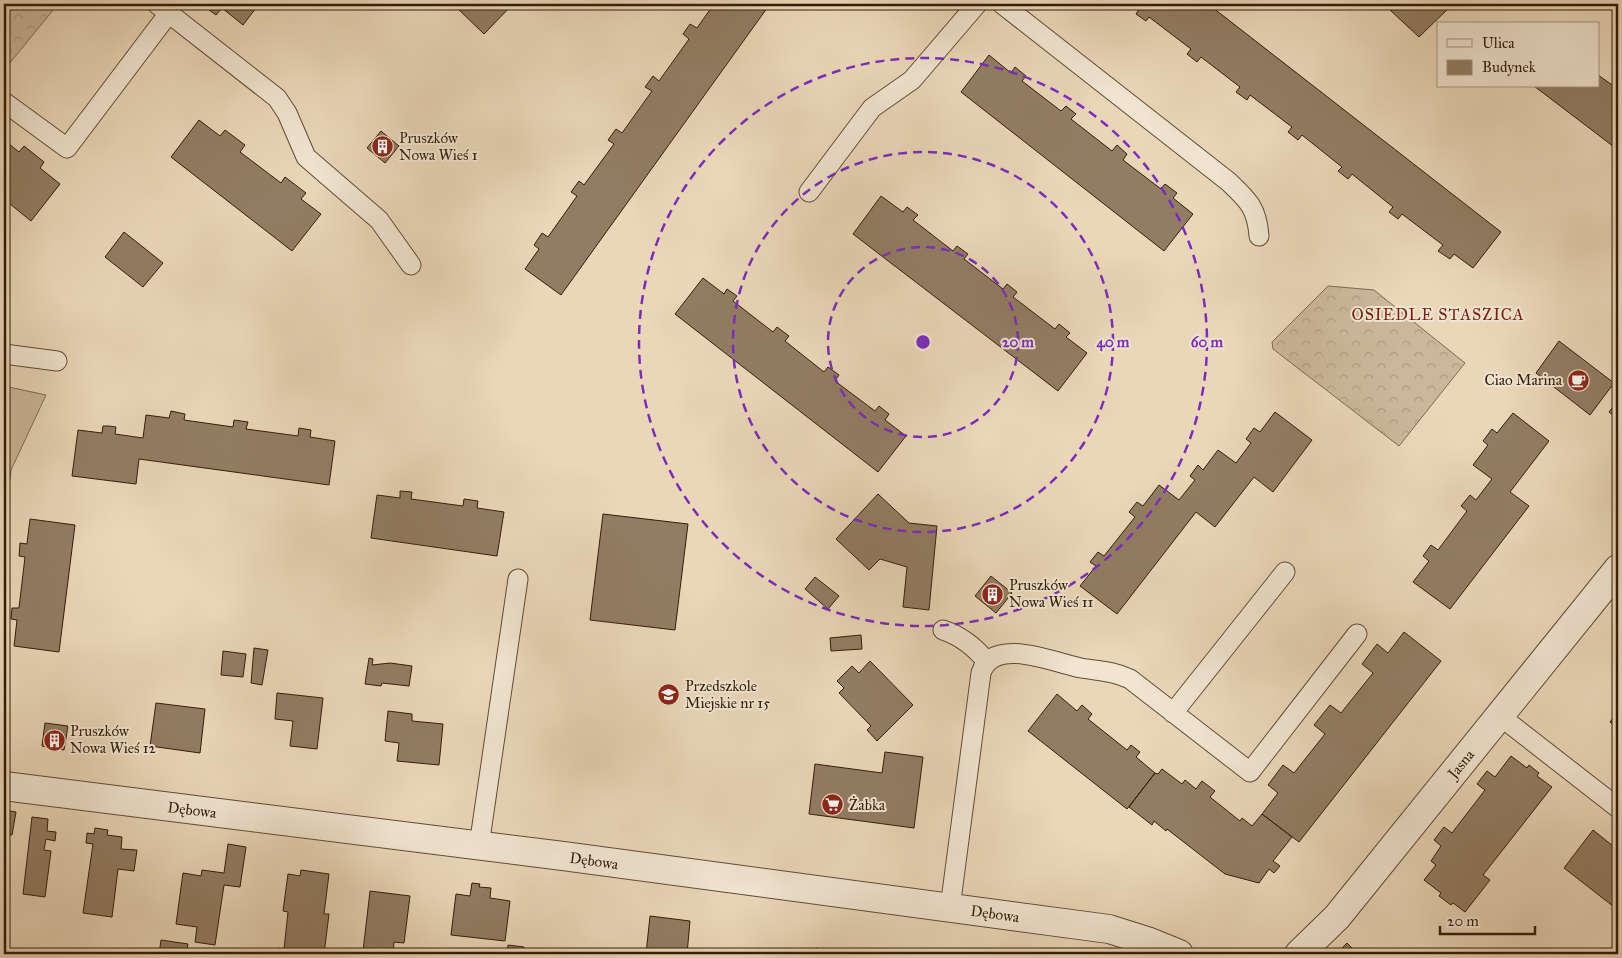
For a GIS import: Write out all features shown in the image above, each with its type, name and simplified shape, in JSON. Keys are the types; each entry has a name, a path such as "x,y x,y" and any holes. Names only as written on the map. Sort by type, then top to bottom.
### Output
{"street":[{"name":"Jasna","path":"1299,954 1338,917 1618,569"},
{"name":"Dębowa","path":"4,786 1109,929 1179,954"}],"lane":[{"path":"809,192 872,108 912,80 977,4"},
{"path":"1002,4 1228,182 1252,206 1258,222 1259,236"},
{"path":"4,102 67,148 163,8 277,98 287,113 306,157 379,220 411,265"},
{"path":"4,354 57,361"},
{"path":"1173,713 1285,572"},
{"path":"479,846 518,579"},
{"path":"943,630 963,639 987,662"},
{"path":"950,908 981,673 987,662 1002,654 1016,652 1082,668 1116,673 1130,679 1250,772 1356,634"},
{"path":"1500,716 1618,808"}],"green space":[{"path":"4,4 58,4 9,64 4,60"},
{"path":"1328,286 1374,290 1465,363 1399,446 1273,349 1272,342"},
{"path":"4,386 46,395 11,470 4,532"}],"building":[{"path":"201,4 259,4 243,25 222,8 216,15"},
{"path":"453,4 513,4 484,34"},
{"path":"714,4 770,4 561,295 525,269 539,249 534,245 542,233 548,237 577,196 571,192 579,181 584,185 614,144 608,140 616,129 622,133 652,91 645,87 653,76 659,81 689,39 683,34 690,24 697,28"},
{"path":"1133,4 1208,4 1501,232 1473,268 1454,254 1450,259 1438,251 1443,245 1402,214 1398,219 1389,212 1393,207 1352,174 1348,179 1338,171 1342,167 1302,135 1298,140 1288,132 1292,127 1250,95 1247,100 1236,92 1240,87 1201,57 1197,62 1187,54 1191,49 1149,17 1146,21 1136,14 1139,9"},
{"path":"1396,4 1453,4 1419,37 1390,10"},
{"path":"989,55 1011,73 1015,67 1026,76 1022,81 1061,111 1066,106 1076,114 1071,119 1112,151 1117,145 1127,154 1123,160 1161,189 1165,184 1177,193 1173,198 1193,214 1164,251 961,92"},
{"path":"1600,76 1615,87 1618,82 1618,150 1537,88 1600,88"},
{"path":"199,120 220,136 225,130 245,145 240,152 281,183 285,177 306,193 301,199 321,214 292,251 171,157"},
{"name":"Pruszków Nowa Wieś 1","path":"381,131 399,146 385,163 367,148"},
{"path":"4,140 19,152 24,146 44,162 40,168 60,184 31,221 4,199"},
{"path":"881,196 903,212 907,207 918,215 913,220 953,251 957,246 968,254 964,259 1003,289 1007,284 1017,292 1013,297 1055,329 1059,324 1070,333 1066,337 1087,353 1058,391 853,234"},
{"path":"124,232 163,263 143,287 105,257"},
{"path":"703,278 724,294 727,289 737,296 733,301 773,332 777,327 789,336 785,341 824,372 828,367 839,375 835,381 875,411 879,406 889,414 885,420 906,436 878,472 675,314"},
{"name":"Ciao Marina","path":"1559,341 1614,383 1590,415 1536,373"},
{"path":"1618,400 1618,419 1609,412"},
{"path":"171,411 185,414 184,420 233,427 234,420 248,422 246,429 298,436 299,428 311,430 310,437 335,441 329,485 139,459 136,484 72,476 78,430 102,433 103,426 109,426 116,427 115,434 143,438 146,415 169,418"},
{"path":"1275,412 1312,440 1273,492 1254,477 1215,527 1196,512 1117,614 1080,586 1096,566 1090,562 1098,552 1104,556 1135,517 1129,512 1137,502 1143,506 1159,485 1179,500 1195,480 1190,476 1198,465 1203,470 1218,450 1236,463 1251,443 1246,439 1254,428 1260,432"},
{"path":"1513,413 1549,441 1510,492 1529,506 1450,609 1413,582 1429,561 1423,556 1431,545 1438,550 1467,511 1461,506 1470,495 1476,500 1492,479 1473,465 1488,445 1483,441 1492,429 1497,433"},
{"path":"400,491 412,492 411,499 463,506 464,499 478,501 477,508 504,512 497,556 371,538 377,495 400,498"},
{"path":"878,494 909,523 937,526 929,610 903,607 907,567 880,559 869,570 836,539"},
{"path":"603,514 688,524 675,630 590,620"},
{"path":"30,519 75,525 59,652 14,646 17,620 11,619 12,608 19,608 25,557 19,556 20,543 27,544"},
{"name":"Pruszków Nowa Wieś 11","path":"991,576 1012,593 996,613 975,596"},
{"path":"815,577 839,596 828,609 805,589"},
{"path":"1404,632 1441,661 1299,842 1262,814 1278,793 1268,785 1283,765 1294,773 1325,734 1314,725 1330,705 1341,713 1373,673 1362,664 1377,644 1388,653"},
{"path":"861,635 862,649 831,651 830,638"},
{"path":"254,648 268,650 262,685 251,683"},
{"path":"223,651 246,654 243,677 221,675"},
{"path":"369,658 373,659 372,665 390,663 412,666 409,686 382,683 381,686 365,684"},
{"path":"870,661 913,705 877,741 867,730 871,726 839,693 844,688 837,681 852,666 859,673"},
{"path":"277,693 323,698 317,749 290,746 293,721 275,719"},
{"path":"1057,694 1077,711 1082,705 1092,714 1088,719 1127,750 1131,745 1140,752 1136,757 1155,773 1127,809 1028,731"},
{"path":"156,703 205,709 200,753 150,746"},
{"path":"388,711 412,714 412,721 443,724 439,765 397,761 399,743 385,741"},
{"path":"1618,712 1618,728 1610,722"},
{"name":"Pruszków Nowa Wieś 12","path":"45,723 68,726 64,750 42,746"},
{"path":"885,752 923,757 914,828 809,814 815,764 882,773"},
{"path":"1511,756 1527,768 1529,765 1539,773 1537,776 1552,787 1483,875 1490,880 1465,912 1439,896 1441,893 1424,880 1436,865 1431,861 1441,846 1434,840 1444,827 1452,833 1485,790 1477,784 1487,771 1495,777"},
{"path":"1162,769 1182,784 1185,780 1196,789 1202,781 1215,791 1210,797 1240,821 1242,818 1252,826 1262,814 1292,837 1273,861 1280,866 1274,873 1269,869 1259,883 1225,874 1167,829 1166,831 1154,821 1152,825 1129,807 1155,773 1158,774"},
{"path":"4,810 16,812 12,835 4,834"},
{"path":"32,817 48,819 47,831 56,832 55,841 46,839 44,850 51,851 45,897 23,894"},
{"path":"95,828 108,830 107,835 122,837 121,849 137,850 134,871 118,869 112,917 83,913 93,844 86,843 87,833 94,834"},
{"path":"1593,830 1613,846 1618,840 1618,910 1564,868"},
{"path":"228,844 246,847 240,887 224,885 215,945 195,942 197,927 176,924 183,873 201,876 202,870 224,873"},
{"path":"301,870 329,874 324,914 329,914 324,954 278,954 278,948 284,949 288,912 283,911 288,874 300,876"},
{"path":"472,883 480,884 479,887 491,888 490,898 510,901 505,941 451,935 456,894 470,896"},
{"path":"370,891 410,896 404,943 394,942 393,954 363,951"},
{"path":"650,916 690,921 687,954 646,954"},
{"path":"161,940 188,944 186,954 159,954"},
{"path":"1347,943 1358,954 1336,954"},
{"path":"508,945 524,947 524,954 507,954"},
{"path":"816,948 827,950 827,954 815,954"}],"place":[{"name":"Pruszków Nowa Wieś 1","path":"383,147"},
{"name":"Ciao Marina","path":"1578,380"},
{"name":"Pruszków Nowa Wieś 11","path":"993,594"},
{"name":"Przedszkole Miejskie nr 15","path":"669,695"},
{"name":"Pruszków Nowa Wieś 12","path":"54,740"},
{"name":"Żabka","path":"833,805"}],"district":[{"name":"OSIEDLE STASZICA","path":"1438,314"}]}
